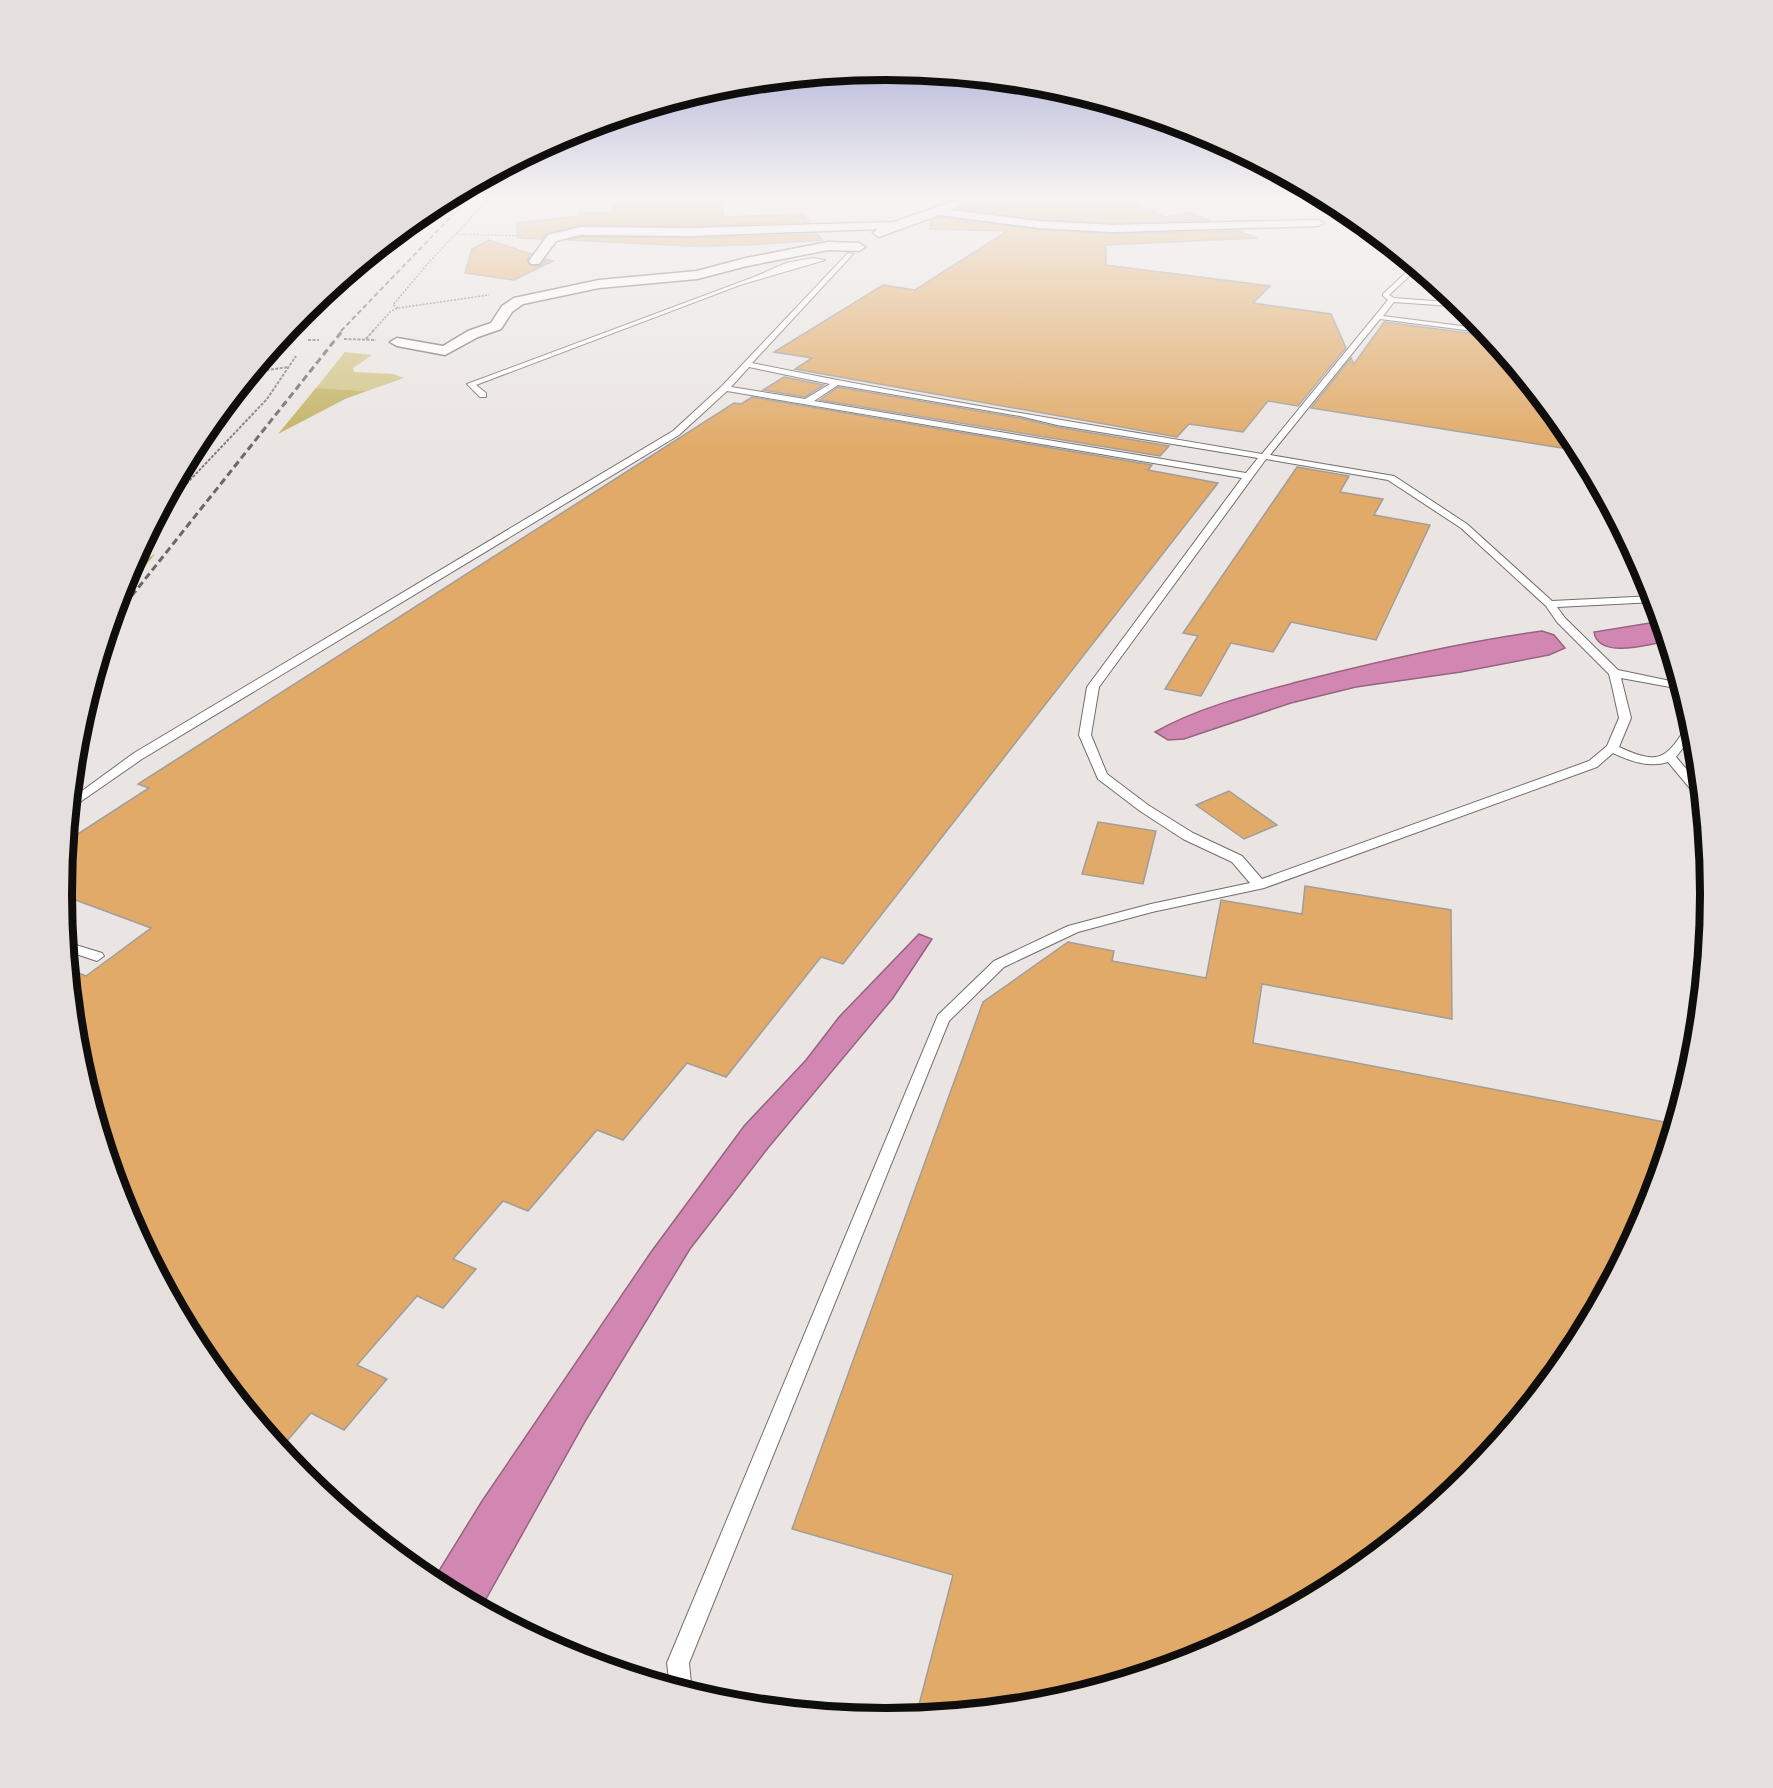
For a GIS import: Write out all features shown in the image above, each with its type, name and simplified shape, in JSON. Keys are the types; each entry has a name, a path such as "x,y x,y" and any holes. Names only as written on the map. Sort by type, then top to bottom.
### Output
{"street":[{"path":"397,342 445,351 472,334 496,326 507,309 519,301 599,284 627,281"}],"lane":[{"path":"483,395 471,384 576,343 749,281"},
{"path":"78,799 138,756 676,433 725,388 826,281"},
{"path":"1399,281 1385,295 1392,300 1447,303"},
{"path":"1259,885 1237,859 1188,836 1144,808 1102,776 1085,735 1093,687 1248,476 1392,300"},
{"path":"1378,317 1472,328"},
{"path":"681,1682 678,1663 944,1019 999,964 1073,929 1151,908 1259,885 1593,764 1612,748 1625,718 1614,673 1561,620 1550,604 1464,526 1391,478 1265,458 1218,447 1057,423 1020,414 837,383 747,364"},
{"path":"806,402 837,383"},
{"path":"725,388 1248,476"},
{"path":"1550,604 1646,599"},
{"path":"1614,673 1673,684"},
{"path":"1612,748 1642,760 1657,762 1671,758 1686,741"},
{"path":"1671,758 1693,785"},
{"path":"74,948 96,956"}],"path":[{"path":"398,308 393,305 414,281"},
{"path":"344,339 397,342"},
{"path":"179,492 267,399 297,357 295,352 286,345"},
{"path":"264,369 289,367"}],"shaded area":[{"path":"345,352 372,355 353,368 354,372 393,374 404,378 367,391 316,388"},
{"path":"316,388 367,391 345,399 278,434"},
{"path":"155,554 136,578 144,560"},
{"path":"1655,623 1661,642 1638,647 1614,648 1598,641 1594,632"},
{"path":"1542,631 1554,635 1565,648 1549,655 1461,672 1356,687 1291,703 1184,739 1168,740 1155,732 1208,708 1301,681 1421,653"},
{"path":"919,934 932,939 893,998 768,1148 690,1249 586,1420 484,1602 437,1573 482,1501 651,1252 744,1126 806,1060 839,1017"}],"building":[{"path":"928,281 1234,281 1270,286 1253,303 1331,314 1346,348 1298,406 1268,401 1243,432 1189,424 1177,437 795,369 812,358 774,352 883,285 915,290"},
{"path":"1384,322 1477,334 1533,398 1569,449 1311,408 1351,358 1354,364"},
{"path":"784,377 824,385 805,397 763,390"},
{"path":"838,387 1169,446 1160,456 820,400"},
{"path":"752,397 1152,465 1148,470 1218,483 843,964 821,957 726,1077 687,1063 623,1140 597,1130 528,1211 503,1201 453,1259 476,1269 443,1308 417,1296 357,1365 387,1379 344,1430 311,1413 285,1443 240,1390 209,1347 181,1301 134,1206 115,1156 88,1053 76,972 86,976 151,928 72,899 74,836 149,788 138,784 734,403 741,404"},
{"path":"1297,467 1349,476 1340,492 1383,499 1374,515 1430,525 1376,640 1291,622 1273,652 1231,643 1201,696 1165,689 1198,636 1183,633"},
{"path":"1229,791 1277,825 1244,839 1196,805"},
{"path":"1098,822 1156,831 1143,884 1082,874"},
{"path":"1305,886 1451,910 1452,1019 1262,984 1253,1043 1668,1123 1639,1206 1617,1254 1564,1347 1499,1431 1424,1506 1339,1571 1247,1625 1148,1665 1097,1681 1045,1693 993,1702 918,1707 953,1575 792,1529 983,1002 1068,942 1114,951 1112,961 1206,978 1221,900 1302,914"}],"railway":[{"path":"341,331 389,281"},
{"path":"126,603 343,330"}]}
